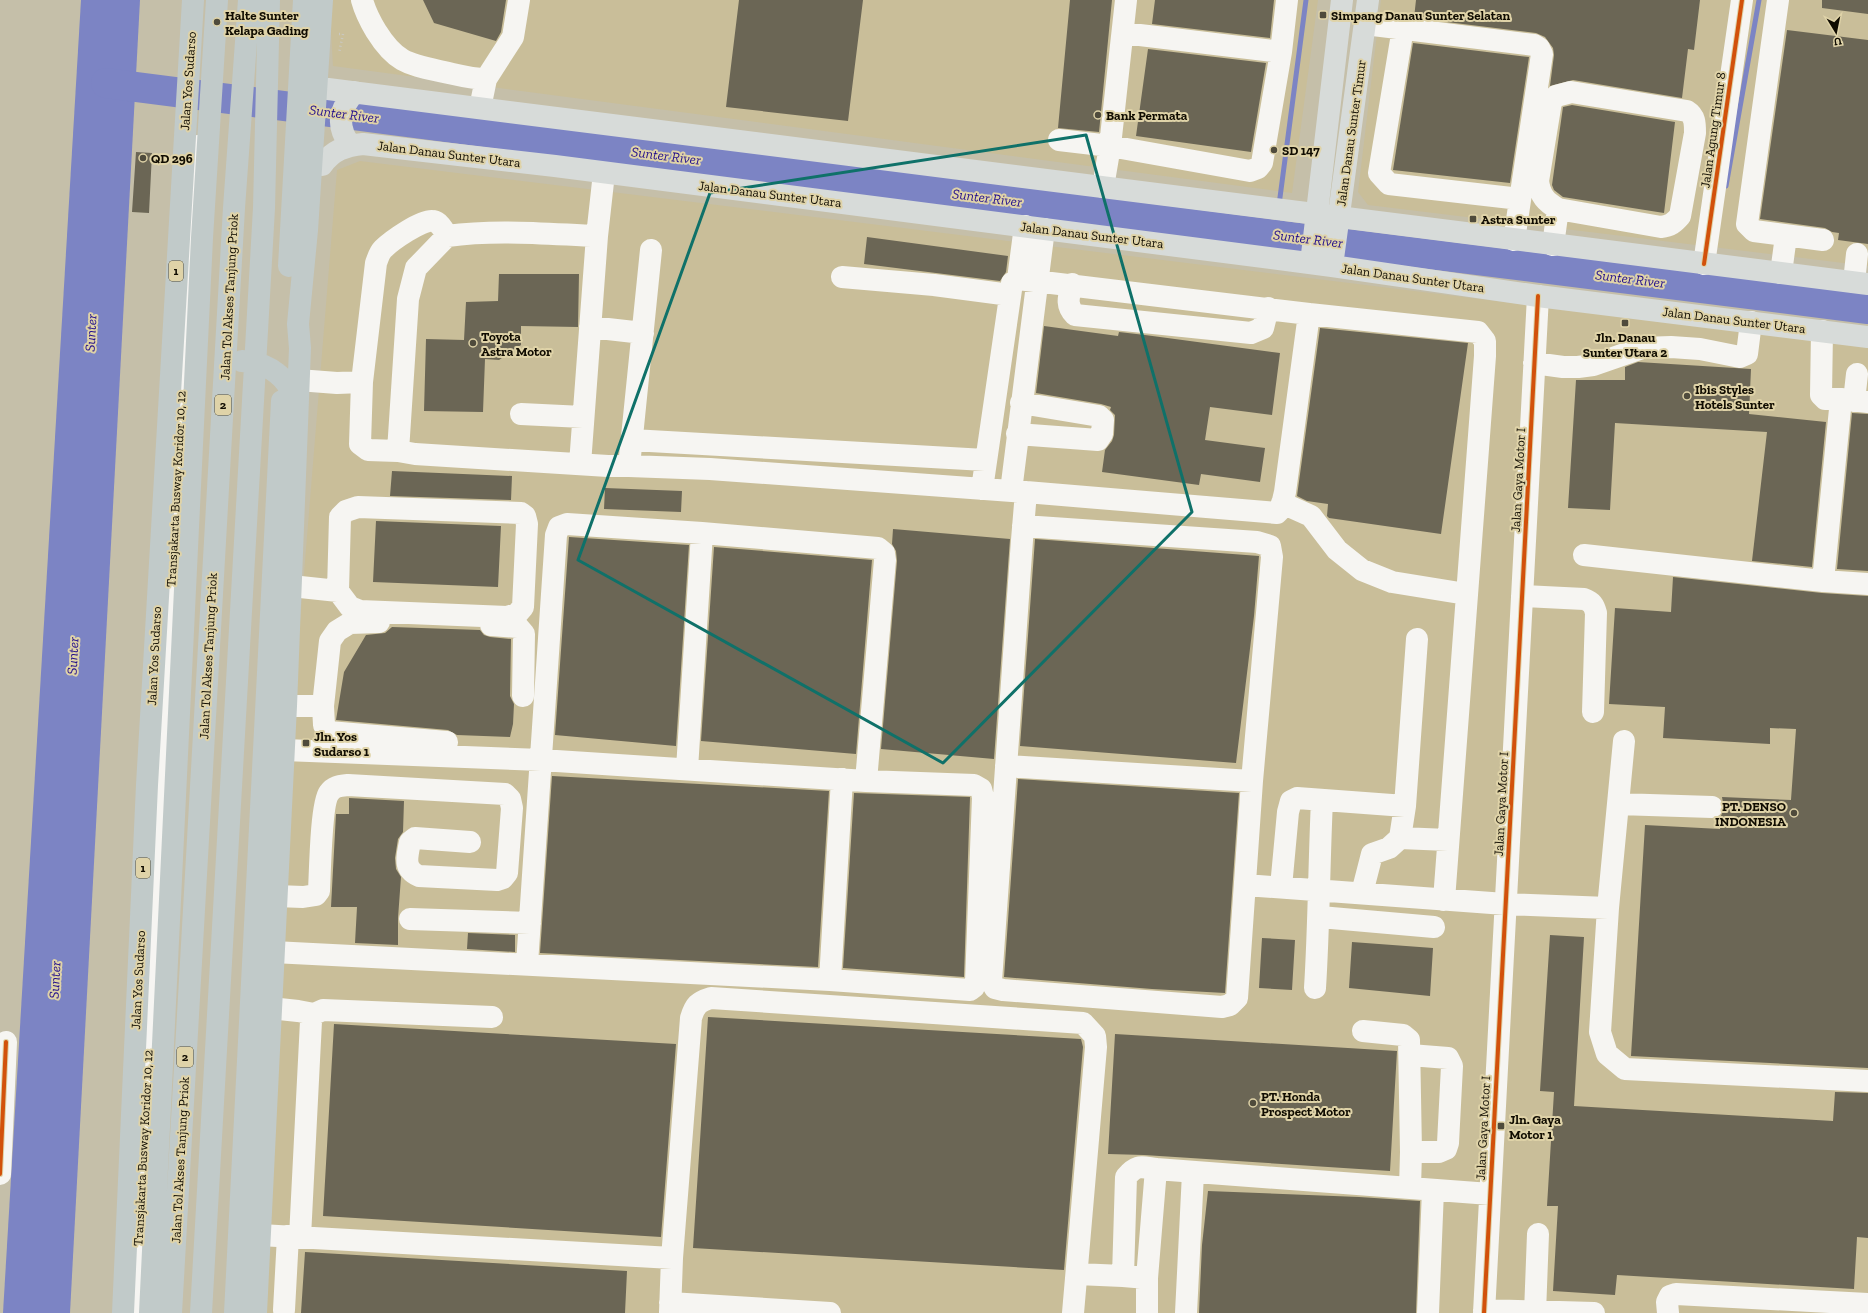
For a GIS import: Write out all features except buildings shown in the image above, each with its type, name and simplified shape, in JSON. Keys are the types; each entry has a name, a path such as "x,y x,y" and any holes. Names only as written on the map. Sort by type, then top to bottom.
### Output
{"highway":[{"name":"Jalan Yos Sudarso","path":"123,1313 146,793 167,422 180,215 192,118 194,87 193,0"},
{"path":"150,1313 202,238 217,0"},
{"name":"Jalan Tol Akses Tanjung Priok","path":"171,1313 234,208 249,0"},
{"path":"201,1313 263,216 269,0"},
{"path":"235,1313 304,0"},
{"path":"300,348 306,324 322,165 330,104 322,0"},
{"path":"256,1313 286,706 300,348 298,324 307,230 330,104"},
{"path":"180,215 182,227 189,244 202,258 212,266 224,271 250,275 276,270 287,264 295,255 307,230"},
{"path":"167,422 172,401 182,386 198,372 209,366 235,360 261,364 283,378 294,395 297,409"}],"main road":[{"name":"Jalan Danau Sunter Timur","path":"1311,257 1342,0"},
{"name":"Jalan Danau Sunter Timur","path":"1333,260 1368,0"},
{"path":"350,146 330,104 480,108 1278,209 1315,221 1514,240 1861,283"},
{"name":"Jalan Danau Sunter Utara","path":"322,165 336,151 350,146 363,144 604,172 1034,228 1311,257 1538,296 1868,337"}],"street":[{"path":"194,87 207,0"},
{"path":"317,0 316,44 330,104"},
{"path":"362,0 365,11 384,44 391,53 402,60 418,66 475,79 486,79"},
{"path":"480,108 486,79 512,37 519,0"},
{"path":"1103,187 1110,146 1126,0"},
{"path":"1059,140 1110,146 1250,171 1258,168 1262,162 1281,52 1288,0"},
{"name":"Jalan Agung Timur 8","path":"1711,265 1722,135 1742,0"},
{"path":"1778,0 1747,224 1754,232 1823,240"},
{"path":"1365,24 1534,45 1539,48 1542,54 1514,240"},
{"path":"1403,28 1379,174 1389,184 1520,199"},
{"path":"1123,33 1281,52"},
{"path":"1570,92 1686,111 1692,114 1695,121 1695,133 1680,216 1669,226 1661,227 1558,209 1544,200 1540,192 1538,181 1551,102 1556,96 1570,92"},
{"name":"Transjakarta Busway Koridor 10, 12","path":"134,1313 151,995 173,525 189,244 192,118"},
{"path":"1695,133 1722,135"},
{"path":"580,464 597,236 604,172"},
{"path":"1553,245 1558,209"},
{"path":"447,236 440,225 435,221 427,221 392,240 382,250 376,263 362,382 360,444 368,450 580,464 710,469 982,489 1272,514 1281,510 1309,314"},
{"path":"982,489 985,460 1034,228"},
{"path":"398,451 408,299 416,268 447,236 477,232 496,232 597,236"},
{"path":"1781,273 1786,236"},
{"path":"629,466 651,250"},
{"path":"1857,254 1861,283"},
{"path":"842,276 934,285 1072,284 1309,314 1478,332 1486,341 1444,900"},
{"path":"1072,284 1068,302 1070,310 1075,315 1251,333 1263,328 1268,308"},
{"path":"1021,285 1021,403 1017,434 1019,492 1023,526 991,981 995,988 1003,990 1222,1007 1230,1006 1237,998 1252,781 1272,557 1270,546 1257,542 1023,526"},
{"name":"Jalan Gaya Motor I","path":"1484,1312 1538,296"},
{"path":"1534,363 1563,367 1578,367 1593,364 1642,348 1671,346 1700,349 1740,357 1747,354 1751,322"},
{"path":"590,327 643,333"},
{"path":"1822,331 1821,395 1825,398 1855,401"},
{"path":"1823,581 1855,401 1857,374"},
{"path":"298,380 331,383 362,382"},
{"path":"1017,434 1098,440 1102,434 1103,420 1099,416 1021,403"},
{"path":"521,414 583,416"},
{"path":"632,440 985,460"},
{"path":"1282,503 1311,516 1338,550 1362,570 1392,582 1466,594"},
{"path":"291,586 338,591 350,607 360,611 507,617 517,614 523,606 527,524 525,516 521,513 358,507 346,511 340,518 338,591"},
{"path":"527,964 556,535 559,527 567,524 702,533 878,548 884,553 886,560 866,781"},
{"path":"687,769 702,533"},
{"path":"1584,555 1823,581 1868,584"},
{"path":"1522,596 1584,599 1591,602 1594,606 1596,613 1593,712"},
{"path":"455,743 329,732 324,725 323,706 330,641 337,631 350,623 390,621 518,627 524,634 524,696"},
{"path":"1362,893 1372,854 1389,848 1400,838 1405,806 1417,639"},
{"path":"286,706 323,706"},
{"path":"1624,741 1608,908 1600,1032 1607,1054 1625,1068 1868,1081"},
{"path":"273,952 830,980 970,990 974,987 976,982 983,797 980,789 974,786 866,781 541,760 284,750"},
{"path":"1006,766 1252,781"},
{"path":"830,980 842,779"},
{"path":"276,896 303,897 316,895 319,891 322,822 328,794 335,787 348,785 505,794 510,799 512,808 507,873 503,878 497,880 418,876 410,872 408,867 410,842 415,838 470,842"},
{"path":"1281,887 1288,812 1291,801 1297,798 1405,806"},
{"path":"1315,988 1320,917 1318,890 1322,800"},
{"path":"1618,804 1712,807"},
{"path":"1400,838 1448,840"},
{"path":"1245,885 1506,904 1608,908"},
{"path":"1320,917 1434,927"},
{"path":"410,919 530,923"},
{"path":"830,1313 670,1308 672,1258 691,1018 694,1008 699,1002 711,998 1083,1022 1095,1036 1096,1047 1073,1313"},
{"path":"270,1008 314,1014 323,1010 492,1017"},
{"path":"284,1310 294,1236 311,1021 314,1014"},
{"path":"1363,1031 1403,1035 1409,1040 1411,1152 1410,1188"},
{"path":"1410,1055 1448,1058 1452,1066 1448,1143 1446,1149 1439,1152 1411,1152"},
{"path":"0,1174 3,1056"},
{"path":"1123,1276 1126,1177 1133,1169 1139,1167 1193,1173 1490,1194"},
{"path":"1147,1313 1147,1278 1156,1169"},
{"path":"1186,1313 1193,1173"},
{"path":"1428,1313 1434,1190"},
{"path":"1535,1312 1538,1234"},
{"path":"260,1235 672,1258"},
{"path":"1077,1274 1147,1278"},
{"path":"1668,1313 1667,1302 1670,1296 1676,1294 1746,1305 1868,1304"},
{"path":"1484,1312 1594,1313"}],"highlighted area":[{"path":"1086,135 1192,512 943,763 578,560 710,193"}],"shaded area":[{"path":"329,0 1318,0 1292,193 333,66"},
{"path":"1381,0 1868,0 1868,266 1368,205 1358,192"},
{"path":"360,161 1868,347 1868,1313 256,1313 273,952 337,170"}],"water":[{"name":"Sunter","path":"81,0 140,0 70,1313 3,1313"}],"waterway":[{"path":"1279,205 1306,0"},
{"path":"1726,186 1759,0"},
{"name":"Sunter River","path":"106,83 1276,235 1868,309"},
{"path":"1276,235 1278,215"},
{"path":"1708,290 1711,269"}],"cycle path":[{"path":"1704,264 1742,0"},
{"path":"1484,1313 1538,296"},
{"path":"0,1174 6,1042"}],"place":[{"name":"Simpang Danau Sunter Selatan","path":"1323,15"},
{"name":"Halte Sunter Kelapa Gading","path":"217,22"},
{"name":"Bank Permata","path":"1098,115"},
{"name":"SD 147","path":"1274,150"},
{"name":"QD 296","path":"143,158"},
{"name":"Astra Sunter","path":"1473,219"},
{"name":"Jln. Danau Sunter Utara 2","path":"1625,323"},
{"name":"Toyota Astra Motor","path":"473,343"},
{"name":"Ibis Styles Hotels Sunter","path":"1687,396"},
{"name":"Jln. Yos Sudarso 1","path":"306,743"},
{"name":"PT. DENSO INDONESIA","path":"1794,813"},
{"name":"PT. Honda Prospect Motor","path":"1253,1103"},
{"name":"Jln. Gaya Motor 1","path":"1501,1126"}]}
